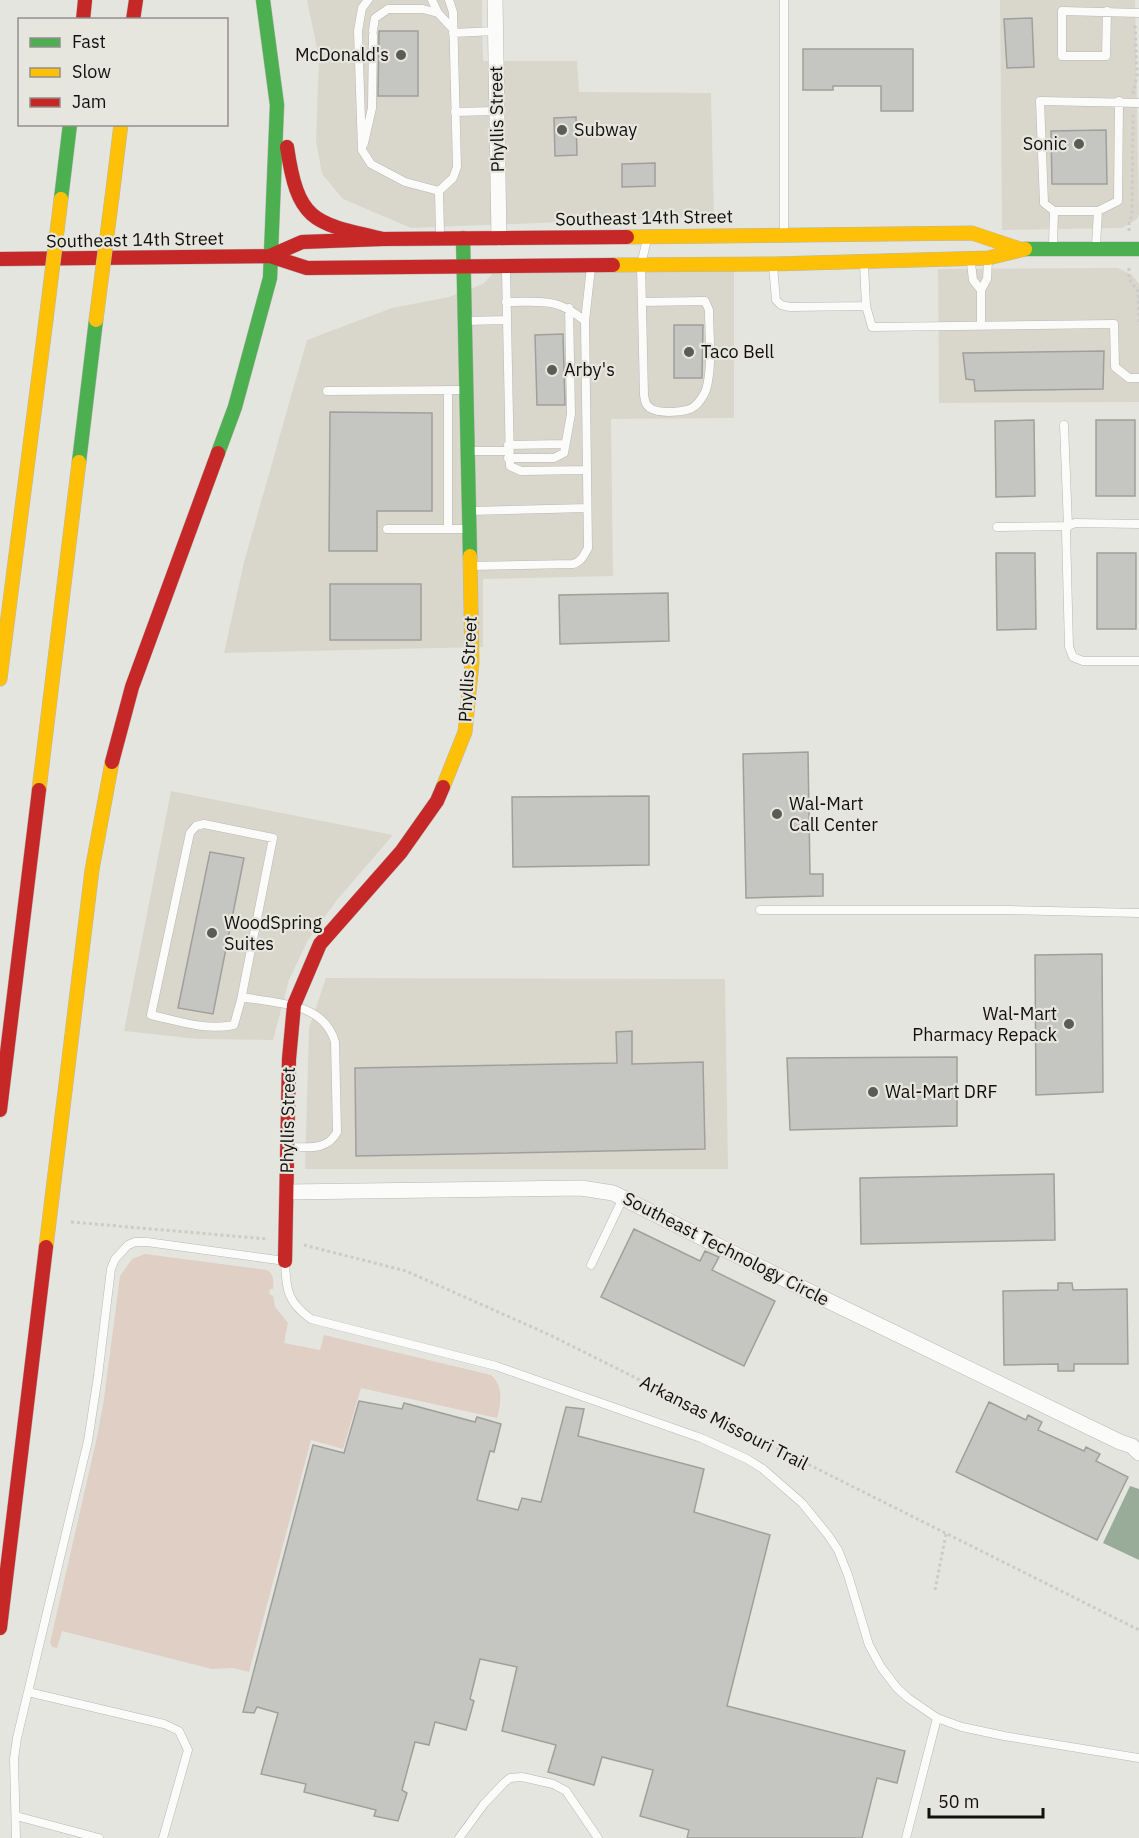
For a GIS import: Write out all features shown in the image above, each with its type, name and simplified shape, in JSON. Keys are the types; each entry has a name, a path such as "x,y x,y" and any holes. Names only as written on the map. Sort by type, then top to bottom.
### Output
{"main road":[{"path":"83,18 85,0"},
{"path":"134,18 136,0"},
{"path":"263,0 277,105 297,198 316,220 330,226 383,239"},
{"path":"0,1628 91,881 105,790 132,687 235,407 270,278 277,105"},
{"path":"0,679 70,126"},
{"path":"0,1110 121,126"},
{"name":"Southeast 14th Street","path":"270,256 302,242 648,236 972,233 1020,249"},
{"name":"Phyllis Street","path":"285,1262 289,1059 294,1005 320,944 401,852 437,801 465,732 472,663 463,238"},
{"name":"Southeast 14th Street","path":"0,259 270,256 307,268 506,267 773,264 988,258 1020,249 1139,249"}],"street":[{"name":"Phyllis Street","path":"495,0 498,238"},
{"name":"Southeast Technology Circle","path":"287,1192 581,1188 603,1191 623,1197 890,1331 1110,1437 1137,1447"}],"lane":[{"path":"368,0 362,8 358,31 362,150 371,164 405,182 439,191"},
{"path":"362,150 372,108 375,18 400,0"},
{"path":"432,0 438,13 453,31"},
{"path":"440,238 439,191 453,178 457,167 453,12 449,0"},
{"path":"784,0 784,235"},
{"path":"388,9 423,9 438,13"},
{"path":"1107,11 1106,56 1062,56 1062,11 1107,11 1139,13"},
{"path":"453,31 495,31"},
{"path":"1119,101 1118,201 1098,211 1054,211 1044,203 1040,101 1119,101 1139,103"},
{"path":"455,112 496,111"},
{"path":"1053,249 1054,211"},
{"path":"1096,249 1098,211"},
{"path":"642,302 705,301 709,310 709,369 705,392 695,406 686,410 657,411 648,407 645,402 642,302 641,265 648,236"},
{"path":"971,258 973,280 981,290"},
{"path":"981,325 981,290 987,279 988,258"},
{"path":"864,261 866,306 872,327 1114,324 1115,367 1129,378 1139,378"},
{"path":"773,264 775,295 782,305 790,307 866,306"},
{"path":"470,566 578,563 588,548 585,321 591,266"},
{"path":"506,267 510,466 521,471 587,470"},
{"path":"506,302 556,303 568,308 585,321"},
{"path":"508,451 554,458 564,453 571,414 568,308"},
{"path":"465,321 506,321"},
{"path":"448,390 448,528"},
{"path":"327,391 466,390"},
{"path":"1064,426 1068,526 1068,647 1073,657 1083,661 1139,661"},
{"path":"468,451 508,451 565,444"},
{"path":"469,511 587,508"},
{"path":"997,527 1068,526 1075,523 1139,524"},
{"path":"387,529 469,529"},
{"path":"204,824 273,837 242,997 234,1025 225,1027 206,1028 151,1015 190,833 196,826 204,824"},
{"path":"760,910 1008,910 1139,913"},
{"path":"242,997 294,1005 318,1015 332,1032 335,1042 337,1132 333,1141 325,1145 313,1148 288,1146"},
{"path":"591,1265 623,1197"},
{"path":"16,1838 15,1749 88,1441 111,1269 115,1259 128,1245 135,1242 285,1262 290,1299 311,1319 496,1366 727,1449 763,1469 802,1503 816,1519 838,1550 869,1645 881,1667 908,1698 937,1718 962,1727 1139,1758"},
{"path":"28,1692 164,1724 178,1731 188,1750 163,1838"},
{"path":"906,1838 937,1718"},
{"path":"459,1838 484,1804 505,1782 510,1778 522,1776 553,1784 566,1791 598,1838"},
{"path":"16,1816 99,1838"}],"path":[{"path":"1129,279 1138,291 1139,322"},
{"path":"68,1221 271,1239"},
{"name":"Arkansas Missouri Trail","path":"297,1244 406,1271 550,1335 1139,1630"},
{"path":"935,1590 946,1534"}],"shaded area":[{"path":"307,0 482,0 483,61 577,61 579,92 711,93 714,216 411,228 343,199 322,174 316,141 319,58"},
{"path":"1000,0 1135,0 1139,214 1137,219 1122,228 1002,230"},
{"path":"1118,268 1132,275 1139,284 1139,402 939,403 938,269"},
{"path":"734,270 734,418 611,419 613,576 483,579 483,647 224,653 244,562 307,340 392,308 449,297 483,284 493,273"},
{"path":"171,791 393,835 337,900 308,940 289,980 273,1040 198,1039 124,1031"},
{"path":"326,978 725,979 728,1169 305,1169 309,1028"},
{"path":"145,1254 267,1270 273,1281 273,1289 270,1289 269,1294 273,1296 275,1307 288,1323 284,1343 320,1350 324,1335 491,1375 500,1390 497,1418 361,1388 343,1449 311,1440 249,1672 233,1668 212,1669 62,1631 57,1648 52,1647 50,1643 97,1437 120,1276 132,1259"},
{"path":"1130,1486 1139,1489 1139,1560 1103,1543"}],"building":[{"path":"1032,18 1034,67 1007,68 1004,19"},
{"path":"379,31 418,31 418,96 378,96"},
{"path":"803,49 913,49 913,111 881,111 881,86 833,86 833,90 803,90"},
{"path":"576,117 577,155 555,156 554,118"},
{"name":"Sonic","path":"1106,130 1107,184 1052,184 1051,131"},
{"path":"655,163 655,186 622,187 622,164"},
{"name":"Taco Bell","path":"674,325 703,325 702,378 674,378"},
{"name":"Arby's","path":"563,334 565,405 537,405 535,335"},
{"path":"1104,351 1103,389 975,391 974,380 966,379 963,353"},
{"path":"330,412 432,413 432,511 377,511 377,551 329,551"},
{"path":"1034,420 1035,496 996,497 995,421"},
{"path":"1096,420 1135,420 1135,496 1096,496"},
{"path":"996,553 1035,553 1036,629 997,630"},
{"path":"1097,553 1136,553 1136,629 1097,629"},
{"path":"330,584 421,584 421,640 330,640"},
{"path":"668,593 669,641 560,644 559,595"},
{"name":"Wal-Mart Call Center","path":"808,752 810,874 823,874 823,896 746,898 743,754"},
{"path":"649,796 649,865 513,867 512,797"},
{"name":"WoodSpring Suites","path":"210,852 244,858 213,1014 178,1008"},
{"name":"Wal-Mart Pharmacy Repack","path":"1102,954 1103,1092 1036,1095 1035,955"},
{"path":"632,1031 632,1064 703,1062 705,1149 356,1156 355,1068 617,1063 616,1032"},
{"name":"Wal-Mart DRF","path":"957,1057 957,1126 790,1130 787,1058"},
{"path":"1054,1174 1055,1240 861,1244 860,1178"},
{"path":"634,1229 700,1261 705,1251 719,1257 712,1270 775,1301 744,1366 601,1297"},
{"path":"1058,1283 1072,1283 1073,1290 1127,1289 1128,1364 1074,1364 1074,1371 1058,1371 1058,1364 1004,1365 1003,1291 1058,1290"},
{"path":"359,1401 402,1409 404,1403 475,1422 477,1417 501,1424 494,1452 490,1451 477,1500 518,1510 522,1498 541,1502 566,1407 584,1409 578,1436 704,1469 694,1512 770,1535 727,1706 905,1751 897,1783 877,1778 862,1838 687,1838 689,1830 640,1816 653,1770 602,1757 594,1785 548,1772 556,1745 502,1731 517,1667 480,1659 470,1699 474,1701 466,1730 435,1722 429,1745 415,1742 402,1790 407,1793 398,1821 374,1816 376,1810 304,1792 306,1784 261,1774 278,1713 257,1707 254,1713 243,1712 313,1445 344,1453"},
{"path":"989,1402 1026,1420 1028,1415 1042,1422 1038,1430 1084,1451 1086,1447 1100,1454 1096,1461 1128,1477 1097,1540 956,1472"}],"traffic: fast":[{"path":"218,453 235,407 270,278 277,105 263,0"},
{"path":"61,199 70,126"},
{"path":"463,238 470,556"},
{"path":"1025,249 1139,249"},
{"path":"79,462 96,320"}],"traffic: slow":[{"path":"112,197 121,126"},
{"path":"96,320 112,197"},
{"path":"46,320 61,199"},
{"path":"627,237 972,233 1020,249"},
{"path":"613,265 773,264 988,258 1025,249"},
{"path":"0,679 46,320"},
{"path":"39,790 79,462"},
{"path":"443,787 465,732 472,663 470,556"},
{"path":"46,1247 92,870 112,762"}],"traffic: jam":[{"path":"83,18 85,0"},
{"path":"133,18 136,0"},
{"path":"287,147 297,191 304,205 313,215 325,223 383,239"},
{"path":"270,256 302,242 627,237"},
{"path":"270,256 307,268 613,265"},
{"path":"0,259 270,256"},
{"path":"112,762 132,687 218,453"},
{"path":"285,1261 289,1059 294,1005 320,944 401,852 437,801 443,787"},
{"path":"0,1110 39,790"},
{"path":"0,1628 46,1247"}],"place":[{"name":"McDonald's","path":"401,55"},
{"name":"Subway","path":"562,130"},
{"name":"Sonic","path":"1079,144"},
{"name":"Taco Bell","path":"689,352"},
{"name":"Arby's","path":"552,370"},
{"name":"Wal-Mart Call Center","path":"777,814"},
{"name":"WoodSpring Suites","path":"212,933"},
{"name":"Wal-Mart Pharmacy Repack","path":"1069,1024"},
{"name":"Wal-Mart DRF","path":"873,1092"}]}
